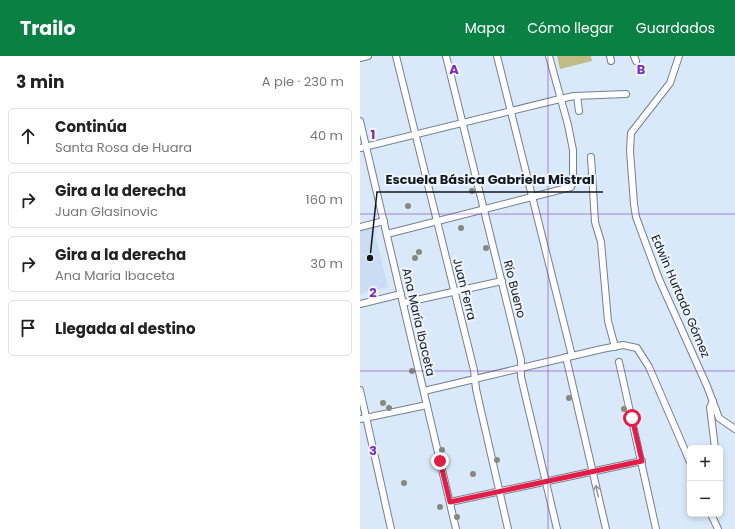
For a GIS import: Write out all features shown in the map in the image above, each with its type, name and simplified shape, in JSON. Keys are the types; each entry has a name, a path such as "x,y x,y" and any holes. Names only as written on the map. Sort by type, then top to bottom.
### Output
{"street":[{"path":"360,58 368,56"},
{"name":"Juan Ferra","path":"396,56 475,379 508,529"},
{"name":"Río Bueno","path":"446,56 521,360 521,377 557,529"},
{"path":"497,56 532,196 606,529"},
{"path":"387,234 571,186 573,182 573,150 568,125 549,56"},
{"name":"Edwin Hurtado Gómez","path":"679,56 670,83 631,133 630,151 634,204 636,217 659,279 713,401 719,418 735,429"},
{"path":"363,148 560,99 577,96 626,94"},
{"path":"577,96 579,111"},
{"name":"Ana María Ibaceta","path":"360,121 363,148 384,221 456,529"},
{"path":"591,157 595,222 601,242 608,321 615,347"},
{"path":"360,227 384,221"},
{"path":"403,303 502,280"},
{"path":"360,304 401,294"},
{"path":"424,391 602,349 623,345 637,348 649,367 687,455"},
{"path":"619,362 656,529"},
{"path":"360,390 363,419 391,529"},
{"path":"713,401 710,407 714,445"},
{"path":"363,419 428,405"},
{"path":"450,502 642,461"},
{"path":"712,517 718,529"}],"shaded area":[{"path":"557,56 591,56 592,61 560,69"},
{"path":"373,226 388,287 360,294 360,229"}],"place":[{"name":"Escuela Básica Gabriela Mistral","path":"370,258"}],"route":[{"path":"440,461 450,502 642,461 632,418"}]}
